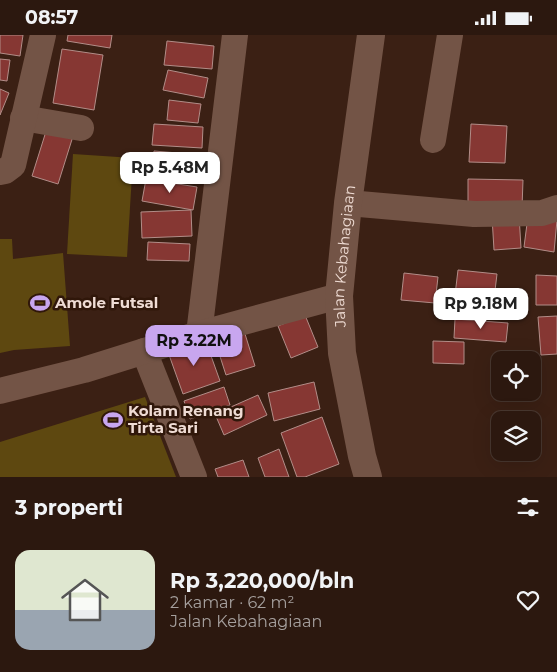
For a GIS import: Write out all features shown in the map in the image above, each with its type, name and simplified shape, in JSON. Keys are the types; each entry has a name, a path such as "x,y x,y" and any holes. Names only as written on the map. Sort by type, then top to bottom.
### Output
{"street":[{"path":"0,172 13,165 43,35"},
{"path":"199,334 235,35"},
{"name":"Jalan Kebahagiaan","path":"368,477 362,456 342,353 339,296 348,203 371,35"},
{"path":"433,140 450,35"},
{"path":"23,118 81,128"},
{"path":"348,203 474,214 542,213 557,208"},
{"path":"0,391 84,370 199,334 339,296"},
{"path":"144,351 194,477"}],"shaded area":[{"path":"73,154 133,158 127,257 67,254"},
{"name":"Amole Futsal","path":"0,239 12,239 13,259 63,253 70,346 14,350 0,353"},
{"name":"Kolam Renang Tirta Sari","path":"145,397 176,477 0,477 0,442"}],"building":[{"path":"0,35 23,35 20,56 0,53"},
{"path":"68,35 112,35 110,48 67,41"},
{"path":"167,41 214,46 212,69 164,65"},
{"path":"62,49 103,55 94,110 53,103"},
{"path":"0,59 10,60 7,81 0,80"},
{"path":"168,70 208,78 204,98 163,90"},
{"path":"0,89 9,93 0,115"},
{"path":"169,100 201,104 198,123 167,120"},
{"path":"154,124 203,127 202,148 152,145"},
{"path":"471,124 507,126 505,163 469,162"},
{"path":"48,125 74,133 58,184 32,176"},
{"path":"154,151 202,155 199,182 152,178"},
{"path":"146,179 197,187 193,210 142,201"},
{"path":"468,179 523,180 522,208 468,207"},
{"path":"191,210 192,236 142,238 141,212"},
{"path":"519,215 521,248 494,250 492,217"},
{"path":"528,216 557,220 554,252 524,247"},
{"path":"148,242 190,244 189,261 147,260"},
{"path":"458,270 497,274 494,299 455,295"},
{"path":"404,273 438,277 435,303 401,300"},
{"path":"536,275 557,276 557,305 536,305"},
{"path":"305,315 318,347 291,358 278,326"},
{"path":"557,316 557,354 541,355 538,317"},
{"path":"455,319 508,323 506,342 454,338"},
{"path":"245,334 255,366 226,375 216,344"},
{"path":"205,339 220,381 183,394 168,352"},
{"path":"433,341 464,342 464,364 433,363"},
{"path":"314,382 320,409 274,421 268,393"},
{"path":"224,387 230,405 190,419 184,401"},
{"path":"258,395 267,415 224,435 215,414"},
{"path":"322,417 339,464 305,477 297,477 281,433"},
{"path":"279,449 289,477 265,477 258,458"},
{"path":"243,460 249,477 218,477 215,469"}],"place":[{"name":"Amole Futsal","path":"40,303"},
{"name":"Kolam Renang Tirta Sari","path":"113,420"}]}
